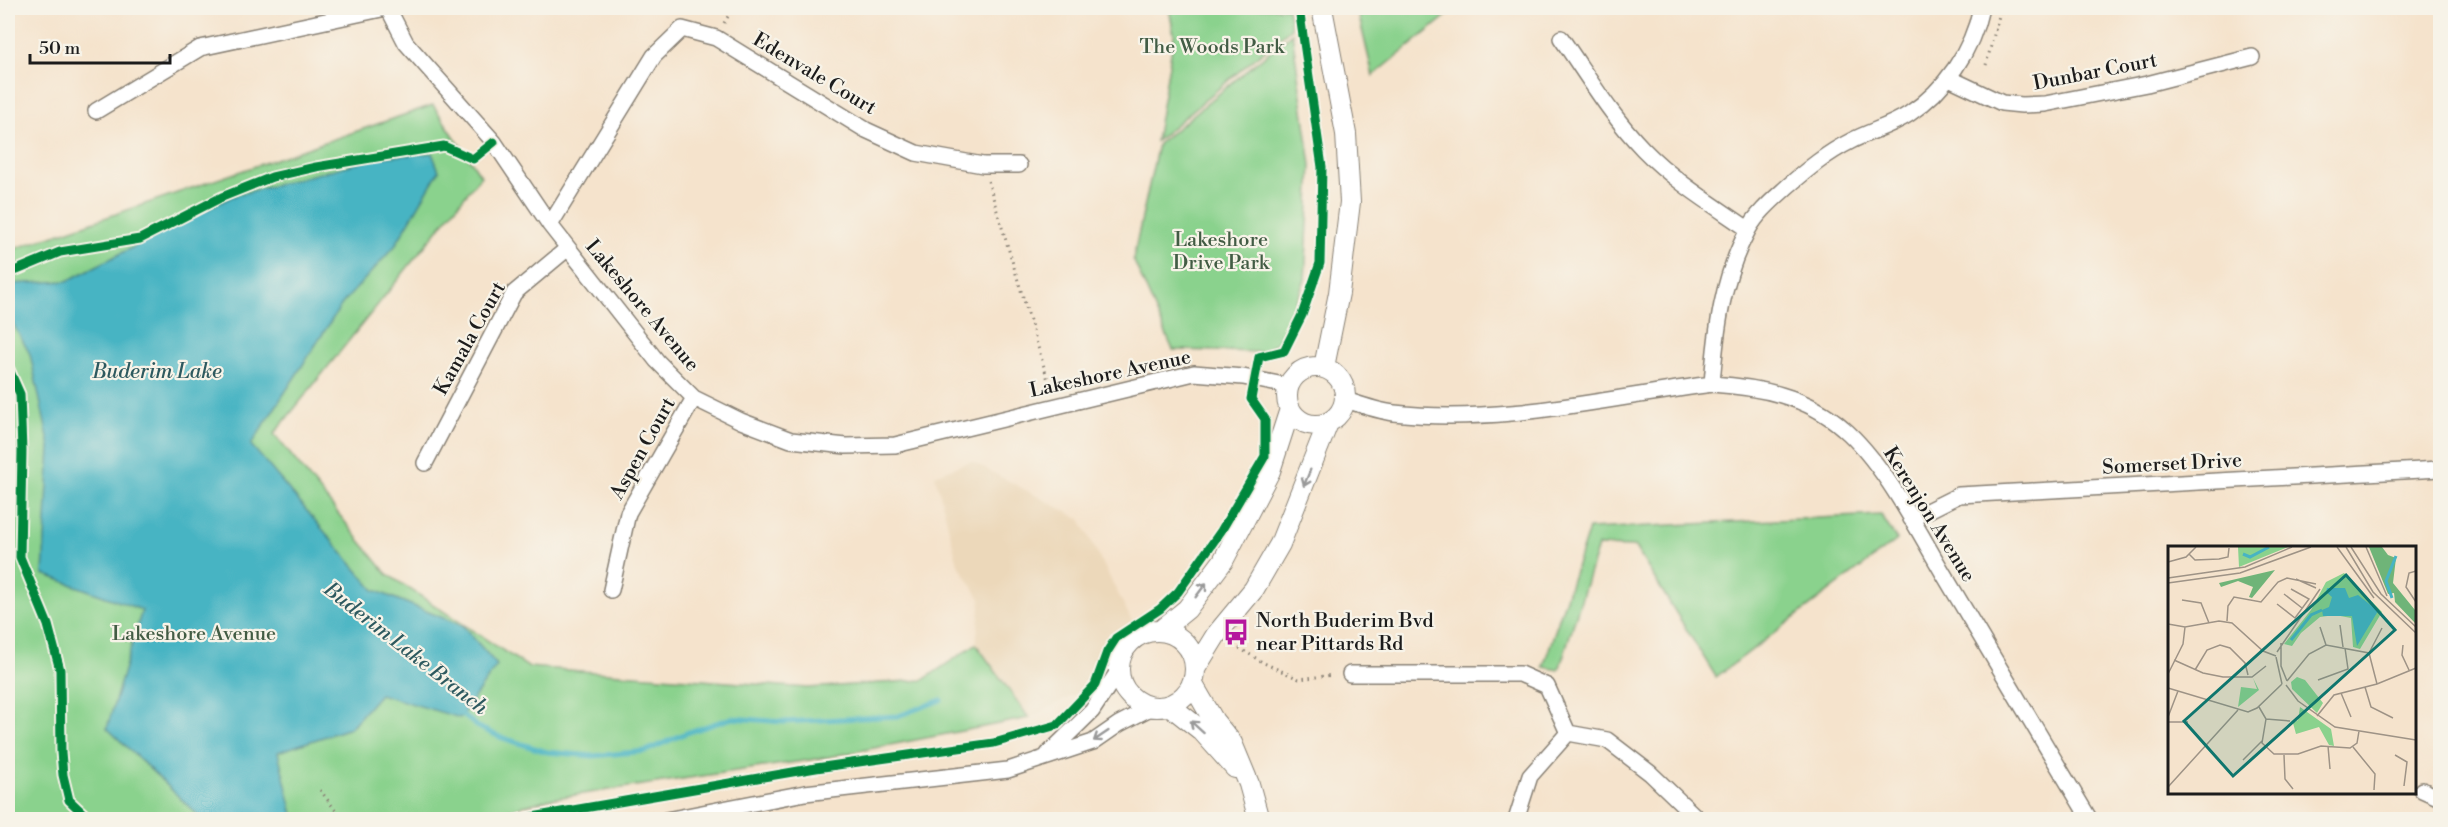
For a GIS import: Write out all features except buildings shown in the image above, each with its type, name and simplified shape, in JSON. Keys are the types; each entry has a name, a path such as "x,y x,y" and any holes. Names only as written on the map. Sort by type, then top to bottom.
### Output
{"street":[{"path":"96,111 200,48 387,8"},
{"name":"Lakeshore Avenue","path":"387,8 406,43 494,142 550,225 657,361 694,398 741,421 790,440 846,446 895,445 1194,373 1244,377 1288,386"},
{"path":"1322,8 1346,134 1350,202 1339,293 1324,367"},
{"path":"1712,384 1716,327 1724,289 1748,229 1764,208 1813,165 1853,140 1908,115 1935,94 1949,78 1974,30 1981,8"},
{"name":"Edenvale Court","path":"550,225 654,56 682,29 716,38 866,130 916,153 983,165 1019,165"},
{"path":"1562,38 1623,126 1642,148 1696,194 1748,229"},
{"name":"Dunbar Court","path":"1949,78 2002,103 2045,104 2147,84 2252,57"},
{"name":"Kamala Court","path":"424,463 514,293 568,248"},
{"path":"1324,367 1332,371 1343,383 1346,400 1343,410 1328,423 1320,426 1302,422 1290,409 1287,398 1288,386 1293,378 1306,368 1324,367"},
{"name":"Kerenjon Avenue","path":"1346,400 1392,413 1455,417 1537,412 1712,384 1771,392 1807,403 1843,428 1875,462 2090,819"},
{"name":"Aspen Court","path":"611,590 628,513 694,398"},
{"path":"1249,784 1202,731 1160,706 1139,703 1128,695 1119,670 1120,660 1131,641 1139,635 1160,631 1187,609 1223,561 1270,471 1290,409"},
{"path":"666,819 805,793 1008,770 1093,742 1119,724 1179,700 1216,635 1254,589 1280,544 1328,423"},
{"name":"Somerset Drive","path":"1911,519 1959,495 2440,469"},
{"path":"1160,631 1181,640 1188,648 1193,676 1214,720 1232,743 1249,784 1259,819"},
{"path":"1046,756 1092,711 1119,670"},
{"path":"1350,674 1520,674 1547,686 1568,733"},
{"path":"1516,819 1530,776 1568,733"},
{"path":"1568,733 1607,740 1650,773 1699,819"},
{"path":"2422,790 2440,798"}],"path":[{"path":"1986,65 2001,8"},
{"path":"983,165 1056,406"},
{"path":"1233,645 1264,663 1299,679 1350,674"},
{"path":"320,790 343,819"}],"shaded area":[{"path":"971,461 1080,519 1132,621 1101,647 1091,686 1029,718 976,644 981,600 958,564 935,475"}],"green space":[{"name":"The Woods Park","path":"1169,8 1288,8 1291,28 1156,141 1174,35"},
{"path":"1357,8 1456,8 1373,76"},
{"name":"Lakeshore Drive Park","path":"1292,33 1311,165 1305,280 1280,340 1264,352 1173,350 1133,259 1158,144"},
{"name":"Lakeshore Avenue","path":"433,105 481,176 274,434 387,574 528,667 808,688 923,680 976,644 1029,718 823,758 549,799 477,819 8,819 8,251"},
{"path":"1881,515 1897,540 1716,677 1635,547 1598,546 1559,670 1543,667 1589,529"}],"water":[{"name":"Buderim Lake","path":"432,153 439,171 395,246 342,304 251,445 374,590 463,626 497,665 460,718 380,694 350,728 278,752 294,819 202,819 107,728 142,610 43,574 50,447 30,354 8,315 8,284 67,281 233,196 380,157"}],"waterway":[{"name":"Buderim Lake Branch","path":"458,711 478,727 500,737 547,752 593,756 646,751 686,733 732,718 784,722 898,716 941,700"}],"cycle path":[{"path":"515,820 816,768 994,743 1057,725 1095,685 1107,652 1116,638 1160,609 1178,592 1221,531 1265,456 1265,419 1251,399 1259,357 1284,351 1302,315 1320,263 1322,167 1299,8"},
{"path":"8,271 17,270 60,252 140,239 222,197 272,177 316,167 444,146 473,159 494,142"},
{"path":"8,367 20,394 22,451 20,557 48,625 60,670 61,752 63,775 69,800 90,820"}],"place":[{"name":"North Buderim Bvd near Pittards Rd","path":"1236,632"}]}
